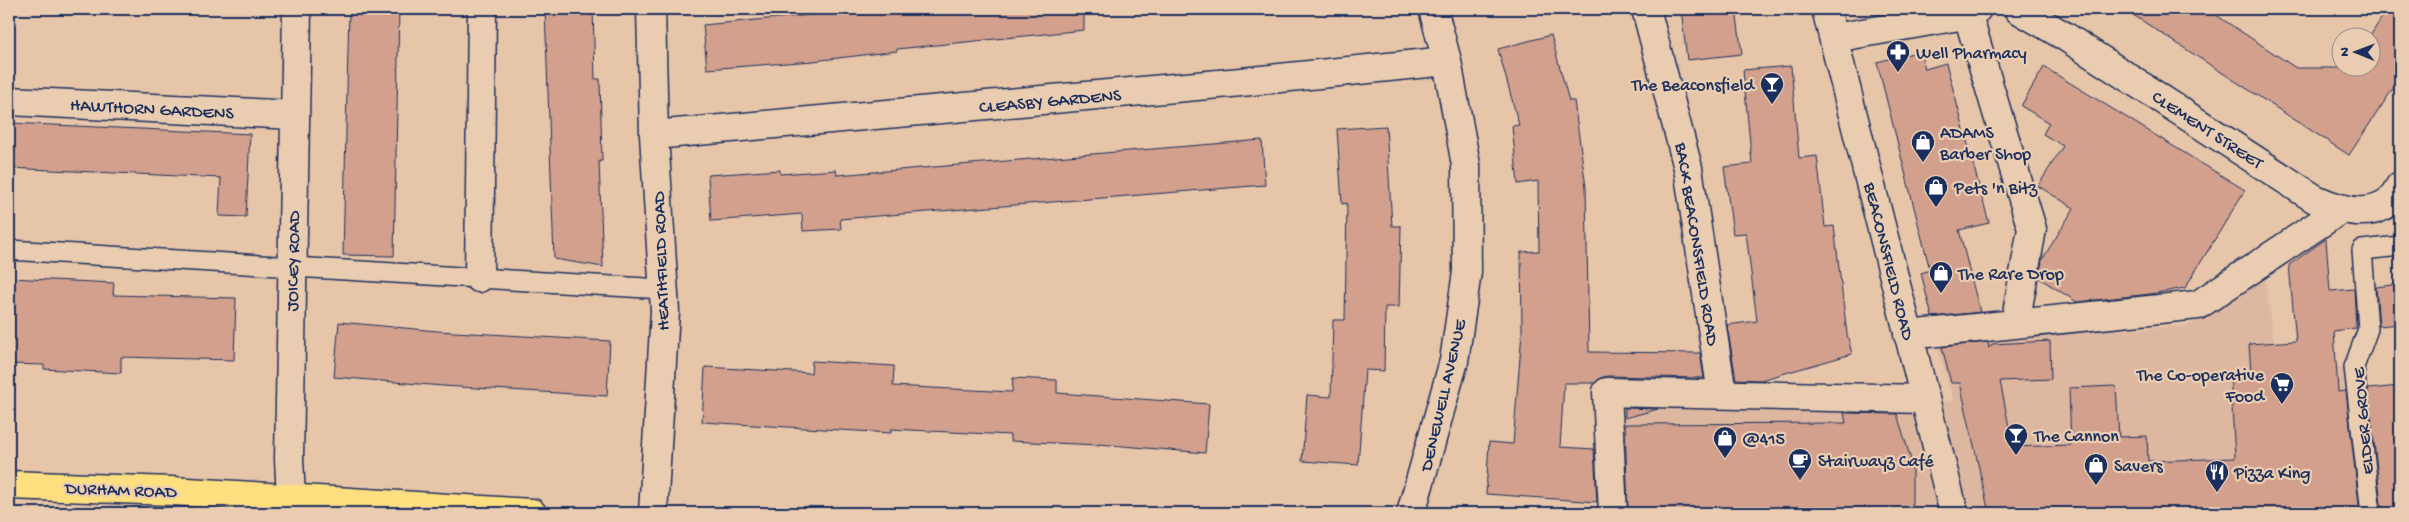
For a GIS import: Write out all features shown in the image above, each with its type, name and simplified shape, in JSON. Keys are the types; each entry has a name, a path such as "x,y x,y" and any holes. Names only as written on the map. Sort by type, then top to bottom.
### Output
{"main road":[{"name":"DURHAM ROAD","path":"9,485 171,491 292,506 532,513"}],"street":[{"name":"JOICEY ROAD","path":"292,506 289,460 297,9"},
{"path":"479,278 482,9"},
{"name":"HEATHFIELD ROAD","path":"651,9 654,135 665,311 652,513"},
{"name":"DENEWELL AVENUE","path":"1412,513 1454,361 1467,272 1466,165 1446,61 1433,9"},
{"name":"BACK BEACONSFIELD ROAD","path":"1646,9 1688,168 1722,394"},
{"name":"BEACONSFIELD ROAD","path":"1826,9 1954,513"},
{"name":"CLEMENT STREET","path":"2018,9 2066,37 2315,199 2340,210 2368,210 2386,205 2400,186"},
{"path":"1834,38 1959,16 1970,10 2032,229 2015,324"},
{"name":"CLEASBY GARDENS","path":"654,135 1241,82 1446,61"},
{"name":"HAWTHORN GARDENS","path":"9,101 295,115"},
{"path":"1908,335 2198,305 2340,210"},
{"path":"1613,513 1608,392 1925,399"}],"lane":[{"name":"ELDER GROVE","path":"2371,513 2354,366 2368,329 2362,250 2400,246"},
{"path":"9,250 663,289"}],"shaded area":[{"path":"2265,277 2277,369 2338,365 2369,389 2400,386 2400,513 1621,513 1616,400 1894,400 1954,402 1936,340 2188,326"}],"building":[{"path":"349,9 399,9 394,256 343,255"},
{"path":"545,9 593,9 595,79 600,79 602,161 599,161 603,267 554,259"},
{"path":"874,9 1084,9 1084,30 897,49 897,51 813,61 707,69 703,25"},
{"path":"1681,9 1736,9 1742,54 1687,60"},
{"path":"2124,9 2207,9 2296,68 2332,68 2332,78 2382,78 2382,28 2375,28 2387,9 2400,9 2400,78 2349,155"},
{"path":"1551,35 1569,101 1574,101 1586,187 1589,352 1700,353 1704,378 1607,376 1600,378 1595,383 1564,383 1560,447 1594,449 1597,502 1486,494 1489,442 1513,444 1522,332 1521,252 1539,251 1538,181 1518,184 1512,126 1519,125 1498,49"},
{"path":"1921,51 1925,69 1946,63 1989,223 1959,230 1980,312 1932,317 1921,273 1930,270 1877,62"},
{"path":"1791,66 1799,158 1817,156 1825,227 1834,226 1847,334 1852,354 1761,380 1736,379 1727,325 1757,321 1746,233 1733,234 1724,167 1752,164 1743,70"},
{"path":"2044,67 2245,190 2185,288 2077,302 2039,278 2042,260 2074,208 2038,186 2063,146 2043,134 2049,123 2021,106"},
{"path":"9,123 250,134 246,217 219,216 221,178 9,168"},
{"path":"1386,126 1392,226 1401,226 1399,307 1385,307 1384,371 1365,370 1358,465 1302,461 1307,395 1331,397 1333,320 1345,320 1347,203 1342,204 1337,129"},
{"path":"1262,140 1265,185 840,219 841,229 803,231 802,214 711,221 708,175 780,170 780,174 836,170 837,175"},
{"path":"2326,239 2330,291 2354,289 2356,328 2334,331 2338,392 2346,391 2360,513 1989,513 1960,383 1951,383 1942,347 1988,342 1989,348 1992,344 2050,341 2051,379 2000,381 2013,447 2071,445 2069,388 2116,386 2119,437 2147,436 2148,461 2235,458 2230,373 2251,371 2249,344 2296,341 2289,265"},
{"path":"9,278 114,283 113,295 236,298 234,360 121,357 121,373 44,369 44,365 9,364"},
{"path":"2400,284 2400,324 2379,326 2376,287"},
{"path":"339,322 437,331 610,341 607,396 334,377"},
{"path":"812,361 894,366 893,386 1012,392 1013,378 1057,380 1057,393 1209,404 1205,453 1099,444 1010,441 1010,435 891,429 891,433 702,422 705,367 811,373"},
{"path":"2400,386 2400,513 2382,513 2368,389"},
{"path":"1625,408 1658,409 1625,418"},
{"path":"1844,413 1897,414 1912,463 1912,513 1628,513 1625,424 1846,423"}],"place":[{"name":"Well Pharmacy","path":"1898,73"},
{"name":"The Beaconsfield","path":"1772,105"},
{"name":"ADAMS Barber Shop","path":"1923,163"},
{"name":"Pets 'n Bitz","path":"1936,208"},
{"name":"The Rare Drop","path":"1941,294"},
{"name":"The Co-operative Food","path":"2282,405"},
{"name":"The Cannon","path":"2016,456"},
{"name":"@415","path":"1725,459"},
{"name":"Stairwayz Café","path":"1800,481"},
{"name":"Savers","path":"2096,486"},
{"name":"Pizza King","path":"2217,493"}]}
